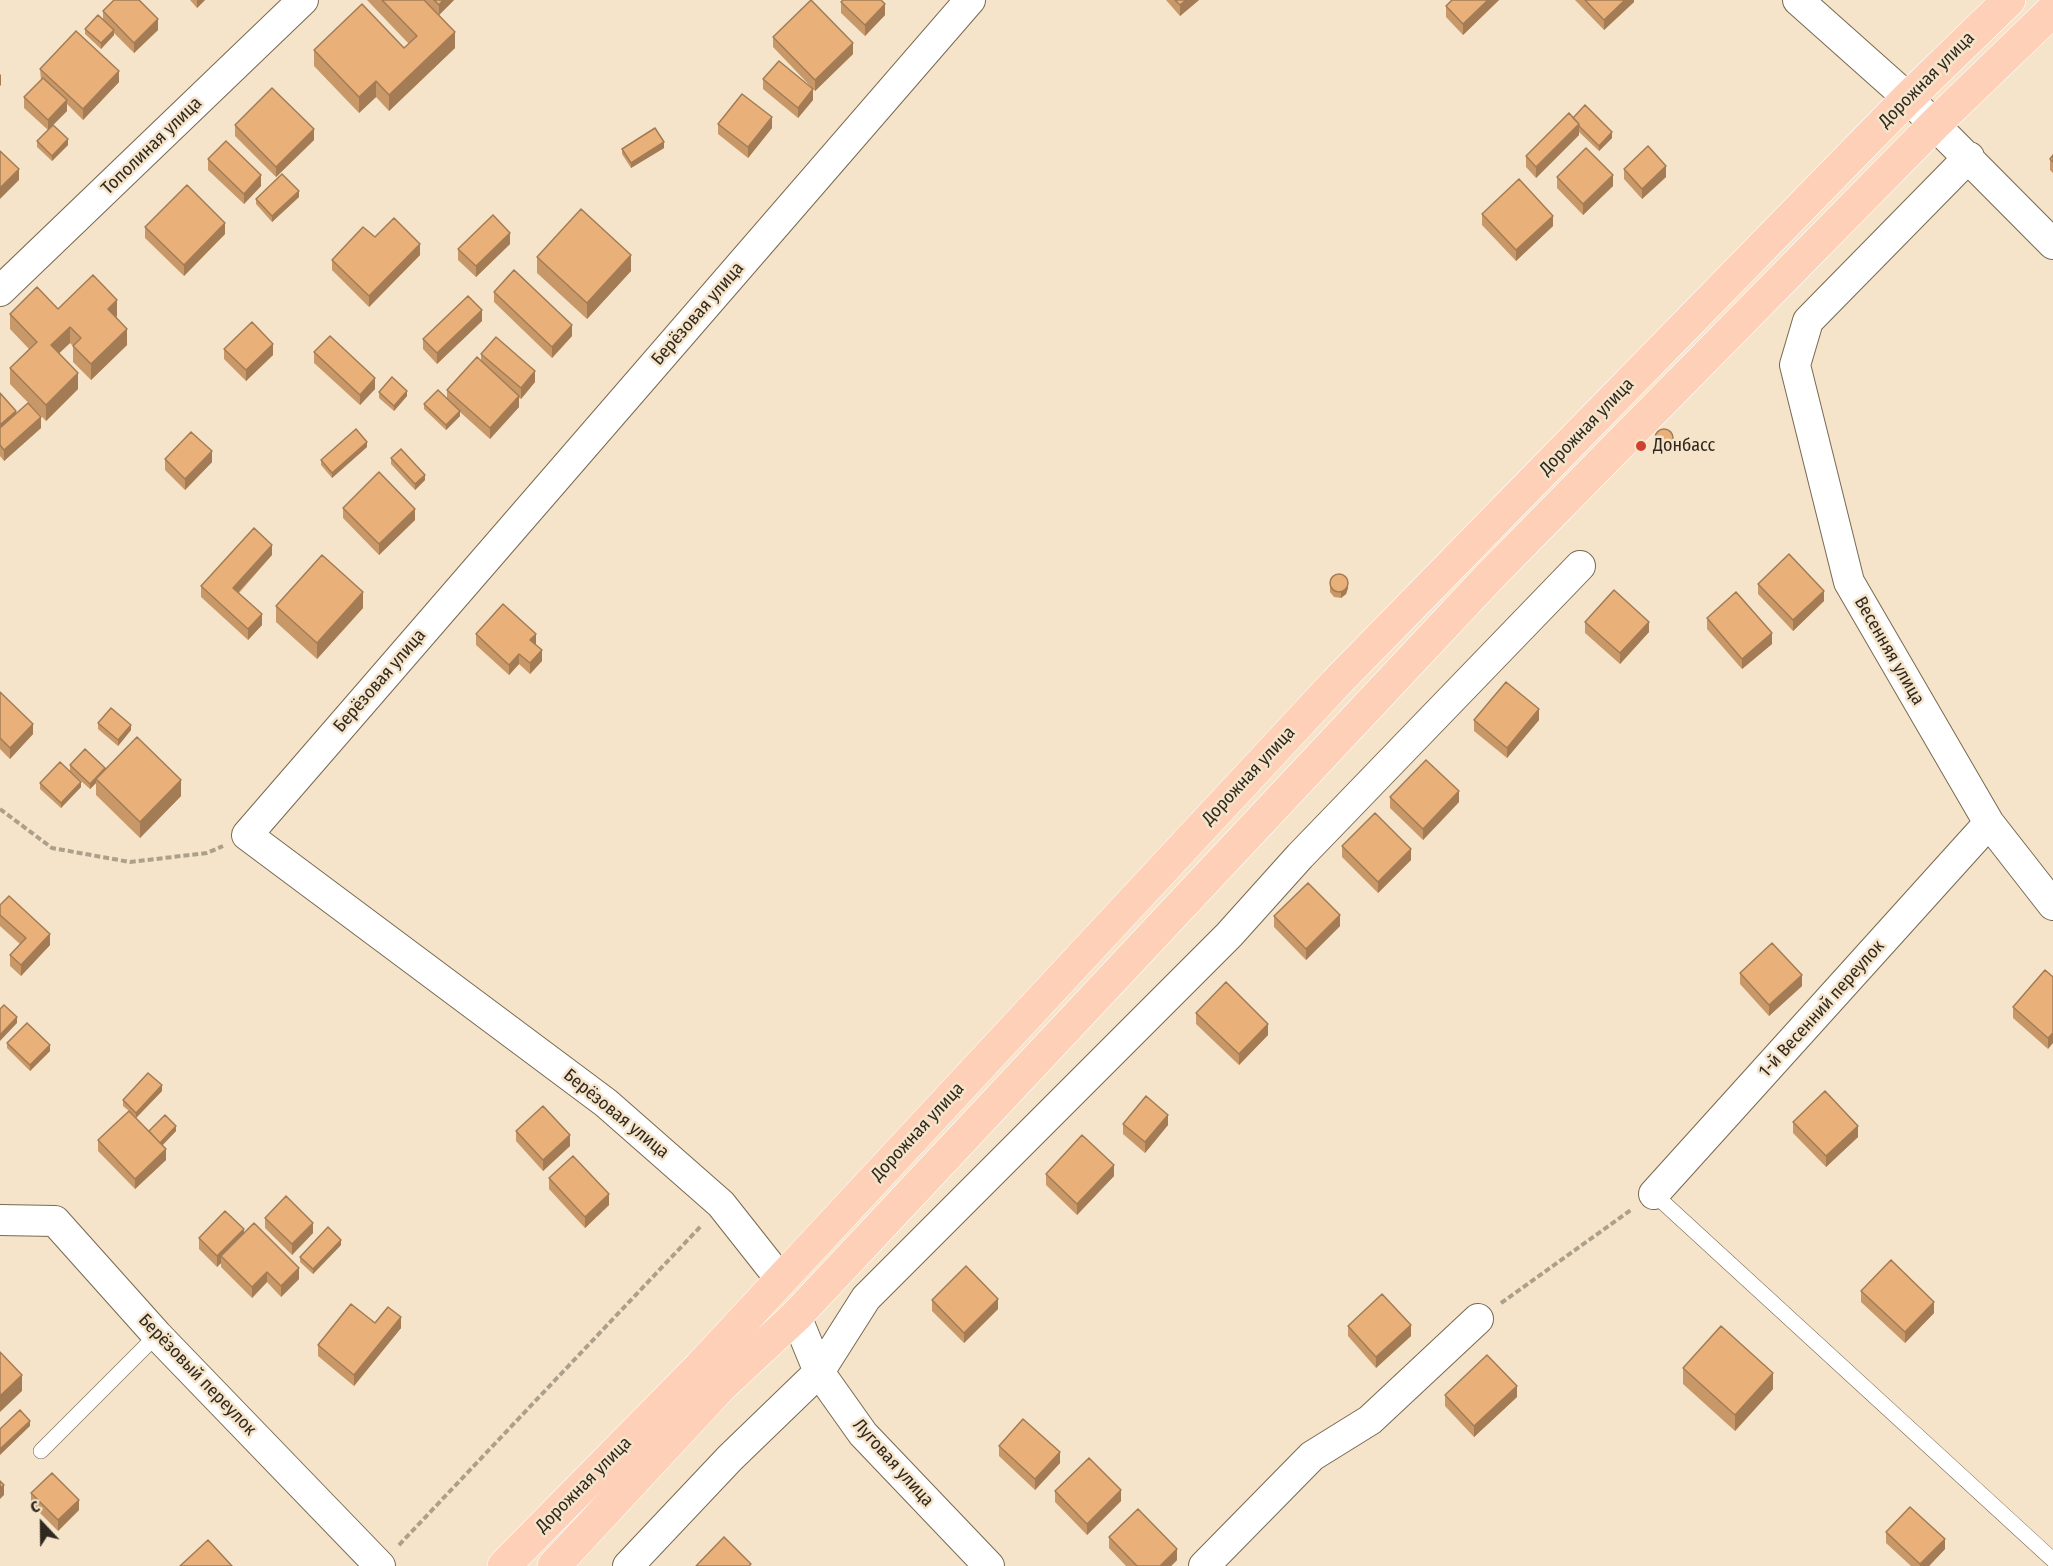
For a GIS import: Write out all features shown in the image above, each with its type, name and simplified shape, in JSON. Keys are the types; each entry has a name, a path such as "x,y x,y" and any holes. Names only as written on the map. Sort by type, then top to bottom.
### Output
{"main road":[{"name":"Дорожная улица","path":"504,1566 700,1367 1336,683 1908,98 2009,0"},
{"name":"Дорожная улица","path":"554,1566 720,1387 796,1316 1490,576 1935,124 2053,10"}],"street":[{"name":"Тополиная улица","path":"0,291 303,0"},
{"name":"Берёзовая улица","path":"781,1280 721,1204 606,1103 247,836 970,0"},
{"path":"1798,0 1908,98 2053,244"},
{"name":"Весенняя улица","path":"1969,157 1808,321 1795,365 1849,582 1989,824 2053,905"},
{"path":"628,1566 730,1458 819,1372 866,1298 1229,935 1300,856 1580,566"},
{"name":"1-й Весенний переулок","path":"1654,1194 1989,824"},
{"name":"Берёзовый переулок","path":"0,1220 55,1221 157,1335 380,1566"},
{"name":"Луговая улица","path":"796,1316 819,1372 863,1434 989,1566"},
{"path":"1204,1566 1312,1456 1370,1420 1478,1319"}],"lane":[{"path":"1654,1194 2053,1560"},
{"path":"41,1451 157,1335"}],"path":[{"path":"0,809 52,848 130,862 207,853 247,836"},
{"path":"1478,1319 1654,1194"},
{"path":"380,1566 721,1204"}],"building":[{"path":"114,0 139,0 158,19 134,43 103,11"},
{"path":"382,0 424,0 455,32 389,95 376,81 359,97 314,50 362,4 404,48 417,36"},
{"path":"811,0 853,43 815,80 773,37"},
{"path":"843,0 881,0 885,4 865,25 841,2"},
{"path":"1175,0 1186,0 1180,5"},
{"path":"1452,0 1488,0 1463,24 1446,6"},
{"path":"1585,0 1625,0 1604,20"},
{"path":"98,15 114,30 101,43 85,29"},
{"path":"76,31 119,71 83,109 40,69"},
{"path":"779,61 813,89 798,108 763,79"},
{"path":"43,78 67,100 48,120 24,97"},
{"path":"272,88 314,129 276,167 235,125"},
{"path":"742,94 772,117 748,147 718,124"},
{"path":"1585,105 1612,132 1599,146 1573,118"},
{"path":"1569,113 1579,124 1536,167 1526,156"},
{"path":"53,125 68,139 52,156 37,141"},
{"path":"655,128 664,142 631,163 622,149"},
{"path":"226,141 261,175 244,194 208,159"},
{"path":"1648,146 1666,166 1642,189 1624,169"},
{"path":"1586,148 1613,175 1583,204 1557,177"},
{"path":"0,151 19,169 0,188"},
{"path":"282,174 299,191 272,216 256,199"},
{"path":"1519,179 1553,216 1516,250 1482,214"},
{"path":"187,185 225,223 184,265 145,227"},
{"path":"581,209 631,255 587,303 537,257"},
{"path":"493,215 510,233 476,266 458,249"},
{"path":"394,218 420,244 369,296 332,260 363,227 375,237"},
{"path":"514,270 572,325 552,347 494,292"},
{"path":"93,275 117,300 108,309 127,329 91,364 73,346 81,338 70,327 51,345 78,373 46,405 10,368 37,342 10,314 37,287 58,309"},
{"path":"468,296 482,310 437,353 423,339"},
{"path":"252,322 273,344 246,370 224,349"},
{"path":"330,336 375,378 360,395 314,352"},
{"path":"496,337 535,371 521,388 481,354"},
{"path":"477,357 519,396 490,428 447,390"},
{"path":"392,377 407,391 394,406 379,392"},
{"path":"438,390 460,411 446,425 424,404"},
{"path":"0,393 16,411 0,425"},
{"path":"28,403 41,417 4,450 0,445 0,428"},
{"path":"356,429 367,442 332,473 321,460"},
{"path":"1664,429 1670,432 1673,438 1670,444 1664,447 1658,444 1655,438 1658,432"},
{"path":"191,432 212,451 185,479 165,459"},
{"path":"401,449 425,475 415,484 391,458"},
{"path":"379,472 415,509 379,544 343,508"},
{"path":"254,528 272,545 233,588 262,614 248,629 201,586"},
{"path":"1789,554 1824,591 1793,620 1758,584"},
{"path":"322,555 363,592 317,643 276,606"},
{"path":"1339,574 1345,577 1348,583 1345,589 1339,592 1333,589 1330,583 1333,577"},
{"path":"1614,590 1649,622 1620,653 1585,622"},
{"path":"1736,592 1772,633 1742,659 1707,618"},
{"path":"503,604 536,634 530,640 542,650 530,663 519,654 509,665 476,634"},
{"path":"1506,682 1539,709 1507,748 1474,720"},
{"path":"0,692 33,724 10,748 0,738"},
{"path":"111,708 131,725 118,740 98,723"},
{"path":"137,737 181,780 140,822 96,779"},
{"path":"85,749 105,768 90,784 70,765"},
{"path":"1426,760 1459,791 1423,829 1390,797"},
{"path":"60,762 81,782 61,803 40,783"},
{"path":"1375,813 1411,849 1378,882 1342,846"},
{"path":"1308,883 1340,915 1306,949 1274,916"},
{"path":"9,896 50,934 21,965 10,955 26,938 0,915 0,905"},
{"path":"1772,943 1802,975 1769,1005 1740,973"},
{"path":"2045,970 2053,977 2053,1033 2048,1038 2013,1007"},
{"path":"1226,982 1268,1024 1239,1054 1196,1013"},
{"path":"4,1005 17,1017 0,1035 0,1009"},
{"path":"27,1023 50,1045 30,1065 7,1043"},
{"path":"148,1073 162,1085 136,1113 123,1100"},
{"path":"1825,1091 1858,1126 1826,1156 1793,1122"},
{"path":"1146,1096 1168,1115 1145,1142 1123,1124"},
{"path":"543,1106 570,1135 543,1160 516,1131"},
{"path":"129,1111 166,1149 135,1179 98,1140"},
{"path":"165,1115 176,1126 160,1143 149,1131"},
{"path":"1082,1135 1114,1165 1077,1204 1046,1174"},
{"path":"573,1156 609,1194 585,1217 549,1178"},
{"path":"286,1196 313,1223 292,1244 265,1218"},
{"path":"225,1211 244,1229 217,1256 199,1238"},
{"path":"254,1223 299,1268 281,1286 267,1272 252,1287 221,1256"},
{"path":"328,1227 341,1240 313,1269 300,1257"},
{"path":"1891,1260 1934,1302 1905,1332 1861,1291"},
{"path":"966,1266 998,1299 964,1333 932,1300"},
{"path":"1382,1294 1411,1325 1376,1357 1348,1326"},
{"path":"351,1304 375,1323 388,1307 401,1317 354,1375 318,1345"},
{"path":"1721,1326 1773,1373 1735,1415 1683,1368"},
{"path":"0,1352 22,1375 0,1396"},
{"path":"1487,1355 1517,1386 1474,1426 1445,1395"},
{"path":"20,1410 30,1421 0,1449 0,1429"},
{"path":"1023,1419 1060,1452 1035,1479 999,1446"},
{"path":"1089,1458 1121,1490 1087,1524 1055,1491"},
{"path":"52,1473 79,1500 58,1520 31,1493"},
{"path":"1910,1507 1945,1539 1920,1564 1886,1532"},
{"path":"1138,1509 1177,1549 1160,1566 1137,1566 1109,1537"},
{"path":"724,1537 751,1564 749,1566 696,1566"},
{"path":"208,1540 232,1566 180,1566"}],"place":[{"name":"Донбасс","path":"1641,446"}]}
